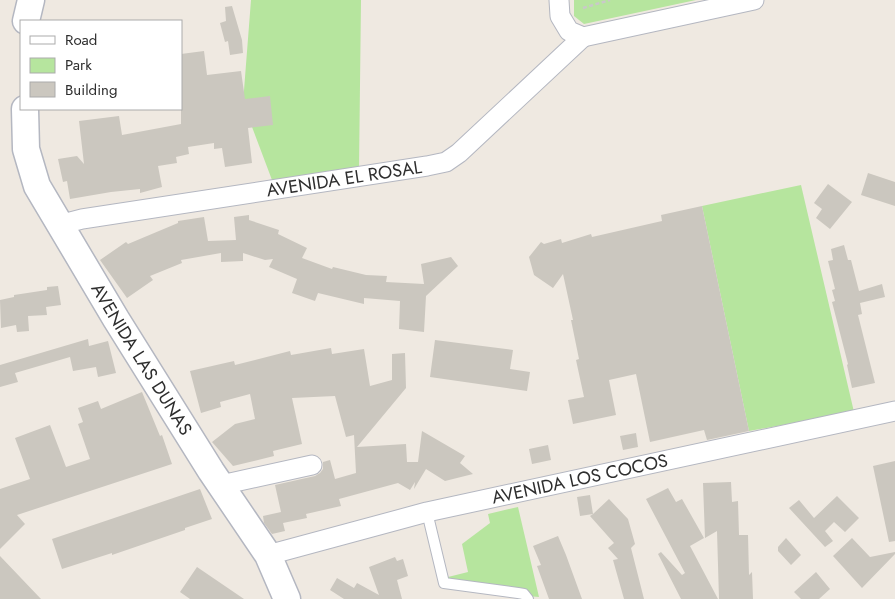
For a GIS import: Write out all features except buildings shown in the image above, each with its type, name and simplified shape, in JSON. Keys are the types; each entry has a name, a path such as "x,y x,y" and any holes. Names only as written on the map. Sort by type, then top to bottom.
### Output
{"street":[{"path":"26,20 31,0"},
{"path":"558,0 560,16 569,31 583,37 754,0"},
{"name":"AVENIDA EL ROSAL","path":"59,225 82,219 446,162 459,153 583,37"},
{"name":"AVENIDA LAS DUNAS","path":"25,110 26,148 38,186 116,320 268,555 287,599"},
{"name":"AVENIDA LOS COCOS","path":"268,555 427,512 895,411"},
{"path":"221,485 312,465"}],"lane":[{"path":"427,512 444,583 524,594 528,599"}],"path":[{"path":"583,8 610,0"}],"green space":[{"path":"251,0 361,0 359,169 272,180 243,103"},
{"path":"574,0 696,0 584,24 574,16"},
{"path":"801,185 854,412 749,431 702,206"},
{"path":"518,507 539,597 458,590 451,586 448,577 468,572 462,544 490,523 488,514"}]}
